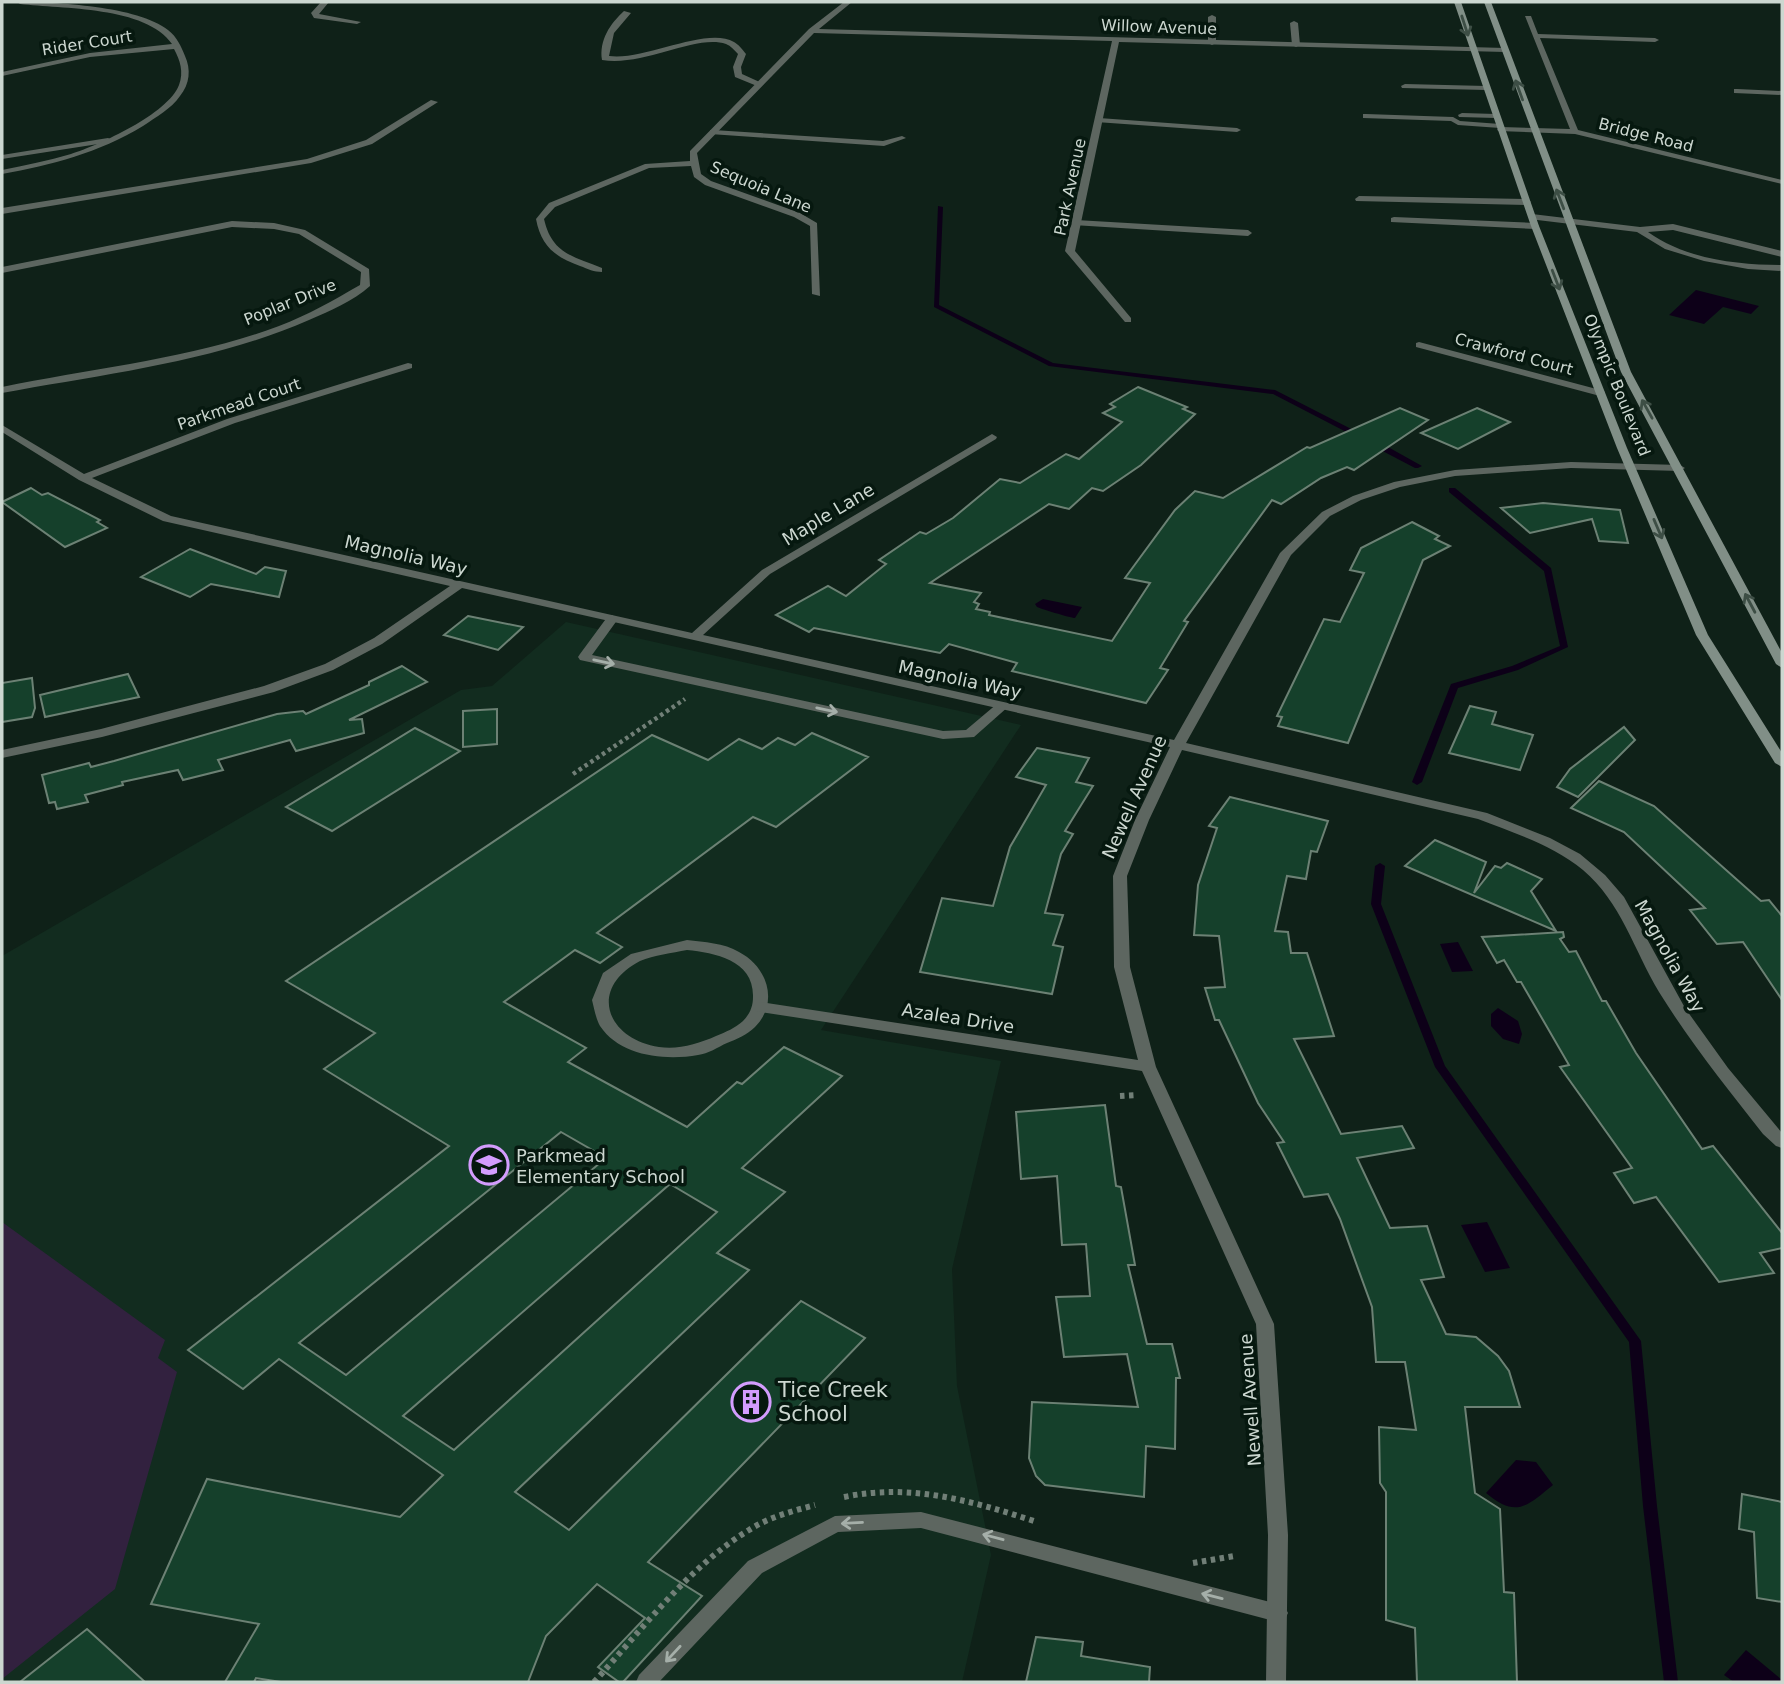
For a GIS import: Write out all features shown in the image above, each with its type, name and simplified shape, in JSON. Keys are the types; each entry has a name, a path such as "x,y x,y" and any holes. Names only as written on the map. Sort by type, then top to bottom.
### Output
{"main road":[{"name":"Olympic Boulevard","path":"1457,2 1533,221 1600,393 1702,635 1782,763"},
{"name":"Olympic Boulevard","path":"1487,2 1626,372 1680,468 1782,664"}],"street":[{"path":"2,172 59,160 108,140 159,110 178,94 185,80 186,65 177,46 163,29 138,19 103,11 20,2"},
{"path":"326,2 316,13 317,16 357,22"},
{"name":"Sequoia Lane","path":"817,293 814,225 797,215 708,183 697,175 692,163 693,153 812,31 848,2"},
{"path":"627,13 616,22 604,42 605,58 614,61 640,59 689,42 729,43 737,46 742,54 738,75 760,84"},
{"path":"1212,17 1212,43"},
{"path":"1528,18 1575,132"},
{"path":"1294,23 1296,45"},
{"name":"Willow Avenue","path":"812,31 1505,50"},
{"path":"1536,36 1655,40"},
{"name":"Park Avenue","path":"1116,40 1070,251 1128,320"},
{"name":"Rider Court","path":"2,74 90,55 177,46"},
{"path":"1405,86 1486,88"},
{"path":"1737,91 1782,93"},
{"path":"2,211 318,158 369,142 434,102"},
{"path":"1366,116 1453,119 1462,115 1496,116"},
{"name":"Bridge Road","path":"1453,119 1458,123 1575,132 1782,182"},
{"path":"1099,120 1237,130"},
{"path":"713,132 884,144 902,138"},
{"path":"2,157 42,153 79,143 108,140"},
{"path":"599,270 548,247 541,234 540,219 552,205 648,166 692,163"},
{"path":"1359,199 1527,202"},
{"path":"1394,220 1569,222 1640,230 1674,227 1782,254"},
{"path":"1076,223 1248,233"},
{"name":"Poplar Drive","path":"2,270 232,224 274,226 302,232 366,271 365,286 341,303 237,341 2,390"},
{"path":"1640,230 1654,243 1754,269 1782,268"},
{"name":"Crawford Court","path":"1419,345 1600,393"},
{"name":"Parkmead Court","path":"83,478 231,421 408,366"},
{"name":"Magnolia Way","path":"2,428 83,478 167,519 1178,745 1482,816 1563,851 1598,876 1629,912 1653,968 1693,1033 1769,1130 1782,1142"},
{"name":"Maple Lane","path":"693,638 766,572 992,437"},
{"name":"Newell Avenue","path":"1276,1682 1278,1535 1265,1324 1148,1067 1122,967 1120,876 1142,820 1178,745 1286,553 1326,514 1357,498 1455,472 1571,465 1680,468"},
{"path":"2,754 103,733 270,690 329,667 378,640 460,584"},
{"path":"612,619 584,657 943,735 969,734 1003,706"},
{"path":"687,945 712,948 734,955 751,967 761,982 761,1007 751,1024 719,1045 691,1052 661,1053 634,1046 614,1034 601,1018 598,1000 605,981 619,966 638,955 687,945"},
{"name":"Azalea Drive","path":"761,1007 1148,1067"},
{"path":"646,1682 755,1567 835,1524 921,1520 1278,1612"}],"path":[{"path":"573,774 708,684"}],"shaded area":[{"path":"1696,290 1759,306 1751,314 1723,307 1704,324 1669,315"},
{"path":"1043,599 1082,607 1075,618 1072,618 1037,607 1035,604"},
{"name":"Parkmead Elementary School","path":"566,622 1021,725 821,1030 1001,1061 952,1269 957,1386 991,1555 962,1682 2,1682 2,956 461,690 492,686"},
{"path":"1458,942 1473,971 1452,972 1440,944"},
{"path":"1498,1008 1518,1021 1522,1034 1519,1044 1503,1039 1491,1026 1491,1014"},
{"path":"2,1222 165,1340 158,1358 177,1372 115,1589 2,1679"},
{"path":"1487,1222 1510,1268 1485,1272 1461,1225"},
{"path":"1516,1460 1536,1462 1553,1485 1521,1507 1505,1505 1486,1493"},
{"path":"1746,1650 1782,1682 1734,1682 1724,1675"}],"building":[{"path":"1138,387 1187,407 1183,409 1195,414 1141,465 1103,491 1092,488 1069,509 1049,504 930,583 981,593 974,602 979,604 976,609 990,612 989,615 1112,641 1150,583 1125,578 1175,510 1195,491 1223,498 1307,447 1400,408 1428,420 1354,470 1347,467 1321,478 1281,504 1272,500 1184,621 1188,622 1160,668 1168,670 1146,703 1012,671 1017,663 949,644 940,653 814,628 809,632 776,615 828,586 846,596 886,564 879,560 920,532 926,534 953,518 1000,479 1020,483 1066,454 1079,459 1122,422 1103,413 1115,407 1110,404"},
{"path":"1477,408 1510,422 1458,449 1421,433"},
{"path":"31,488 42,495 48,493 100,520 97,522 107,528 65,547 2,502"},
{"path":"1543,503 1620,510 1628,543 1599,541 1592,519 1530,533 1501,508"},
{"path":"1412,522 1439,536 1435,539 1450,546 1423,560 1348,743 1278,726 1282,717 1277,716 1324,619 1340,622 1364,573 1350,570 1361,548"},
{"path":"190,549 256,574 265,567 286,571 279,597 211,584 190,597 141,577"},
{"path":"468,616 523,627 498,650 444,635"},
{"path":"402,666 427,682 349,720 362,719 364,733 296,751 290,740 218,760 223,770 183,780 178,770 122,782 123,785 85,795 88,802 57,809 55,802 49,803 42,775 89,763 91,767 277,714 303,711 306,714 369,685 369,682"},
{"path":"128,674 139,697 45,717 40,695"},
{"path":"32,678 35,708 32,717 2,722 2,683"},
{"path":"1470,706 1496,712 1492,724 1533,735 1520,770 1449,753"},
{"path":"497,709 497,744 463,747 463,711"},
{"path":"1624,727 1635,740 1578,797 1557,787 1570,769"},
{"path":"415,728 460,751 332,831 286,807"},
{"path":"812,733 868,757 776,827 753,817 597,933 622,947 600,963 575,950 504,1002 586,1048 568,1062 687,1127 737,1082 742,1084 784,1047 842,1076 742,1168 785,1192 717,1253 749,1270 515,1492 569,1530 801,1301 865,1338 648,1562 702,1596 623,1682 598,1667 645,1618 597,1584 546,1636 528,1682 281,1682 256,1678 254,1682 225,1682 259,1624 151,1604 207,1479 400,1517 443,1475 279,1359 243,1389 188,1350 449,1146 324,1069 375,1033 286,981 652,735 708,760 739,739 762,749 778,738 795,745","holes":["561,1132 606,1158 346,1375 299,1343","670,1184 717,1212 454,1450 403,1416"]},
{"path":"1037,748 1089,758 1076,782 1093,786 1065,831 1073,834 1061,854 1045,913 1063,915 1053,945 1063,947 1052,994 920,972 942,898 993,906 1010,847 1046,785 1016,777"},
{"path":"1599,781 1654,806 1761,901 1769,900 1782,916 1782,1000 1743,942 1717,944 1690,910 1705,908 1624,832 1571,808"},
{"path":"1230,797 1328,821 1317,852 1311,851 1306,879 1287,876 1275,931 1288,932 1291,953 1307,953 1334,1036 1294,1039 1341,1134 1402,1126 1414,1148 1357,1158 1390,1228 1427,1226 1444,1277 1421,1280 1446,1334 1476,1337 1498,1356 1509,1371 1520,1407 1465,1407 1475,1493 1500,1509 1504,1592 1514,1593 1517,1682 1417,1682 1415,1628 1386,1620 1386,1492 1380,1483 1379,1427 1416,1430 1405,1362 1376,1362 1372,1307 1340,1219 1328,1194 1304,1197 1277,1143 1284,1142 1258,1103 1219,1020 1215,1020 1205,988 1225,987 1219,936 1194,935 1198,885 1217,828 1209,826"},
{"path":"1435,840 1486,862 1474,893 1495,866 1501,868 1507,863 1542,879 1531,891 1556,931 1405,866"},
{"path":"1563,932 1564,937 1560,939 1569,952 1576,951 1602,1001 1606,1001 1636,1053 1702,1149 1713,1146 1782,1233 1782,1248 1760,1253 1774,1273 1719,1282 1656,1197 1634,1203 1614,1173 1632,1168 1560,1067 1569,1065 1521,982 1517,982 1504,960 1497,963 1482,937"},
{"path":"1105,1105 1116,1186 1121,1187 1135,1265 1128,1265 1147,1344 1172,1344 1180,1378 1176,1378 1175,1449 1146,1446 1144,1497 1045,1485 1036,1476 1029,1458 1032,1402 1138,1407 1127,1354 1064,1357 1056,1297 1090,1296 1086,1244 1062,1245 1057,1176 1021,1179 1016,1112"},
{"path":"1742,1494 1782,1502 1782,1602 1757,1598 1754,1532 1739,1529"},
{"path":"87,1629 145,1682 20,1682"},
{"path":"1036,1637 1083,1642 1081,1656 1150,1667 1149,1682 1026,1682"}],"waterway":[{"path":"940,207 936,306 1051,365 1275,392 1359,435"},
{"path":"1376,444 1418,466"},
{"path":"1417,782 1454,686 1515,668 1564,647 1548,570 1452,490"},
{"path":"1380,866 1376,904 1440,1067 1635,1341 1650,1506 1671,1682"}],"place":[{"name":"Parkmead Elementary School","path":"489,1165"},
{"name":"Tice Creek School","path":"751,1402"}]}
